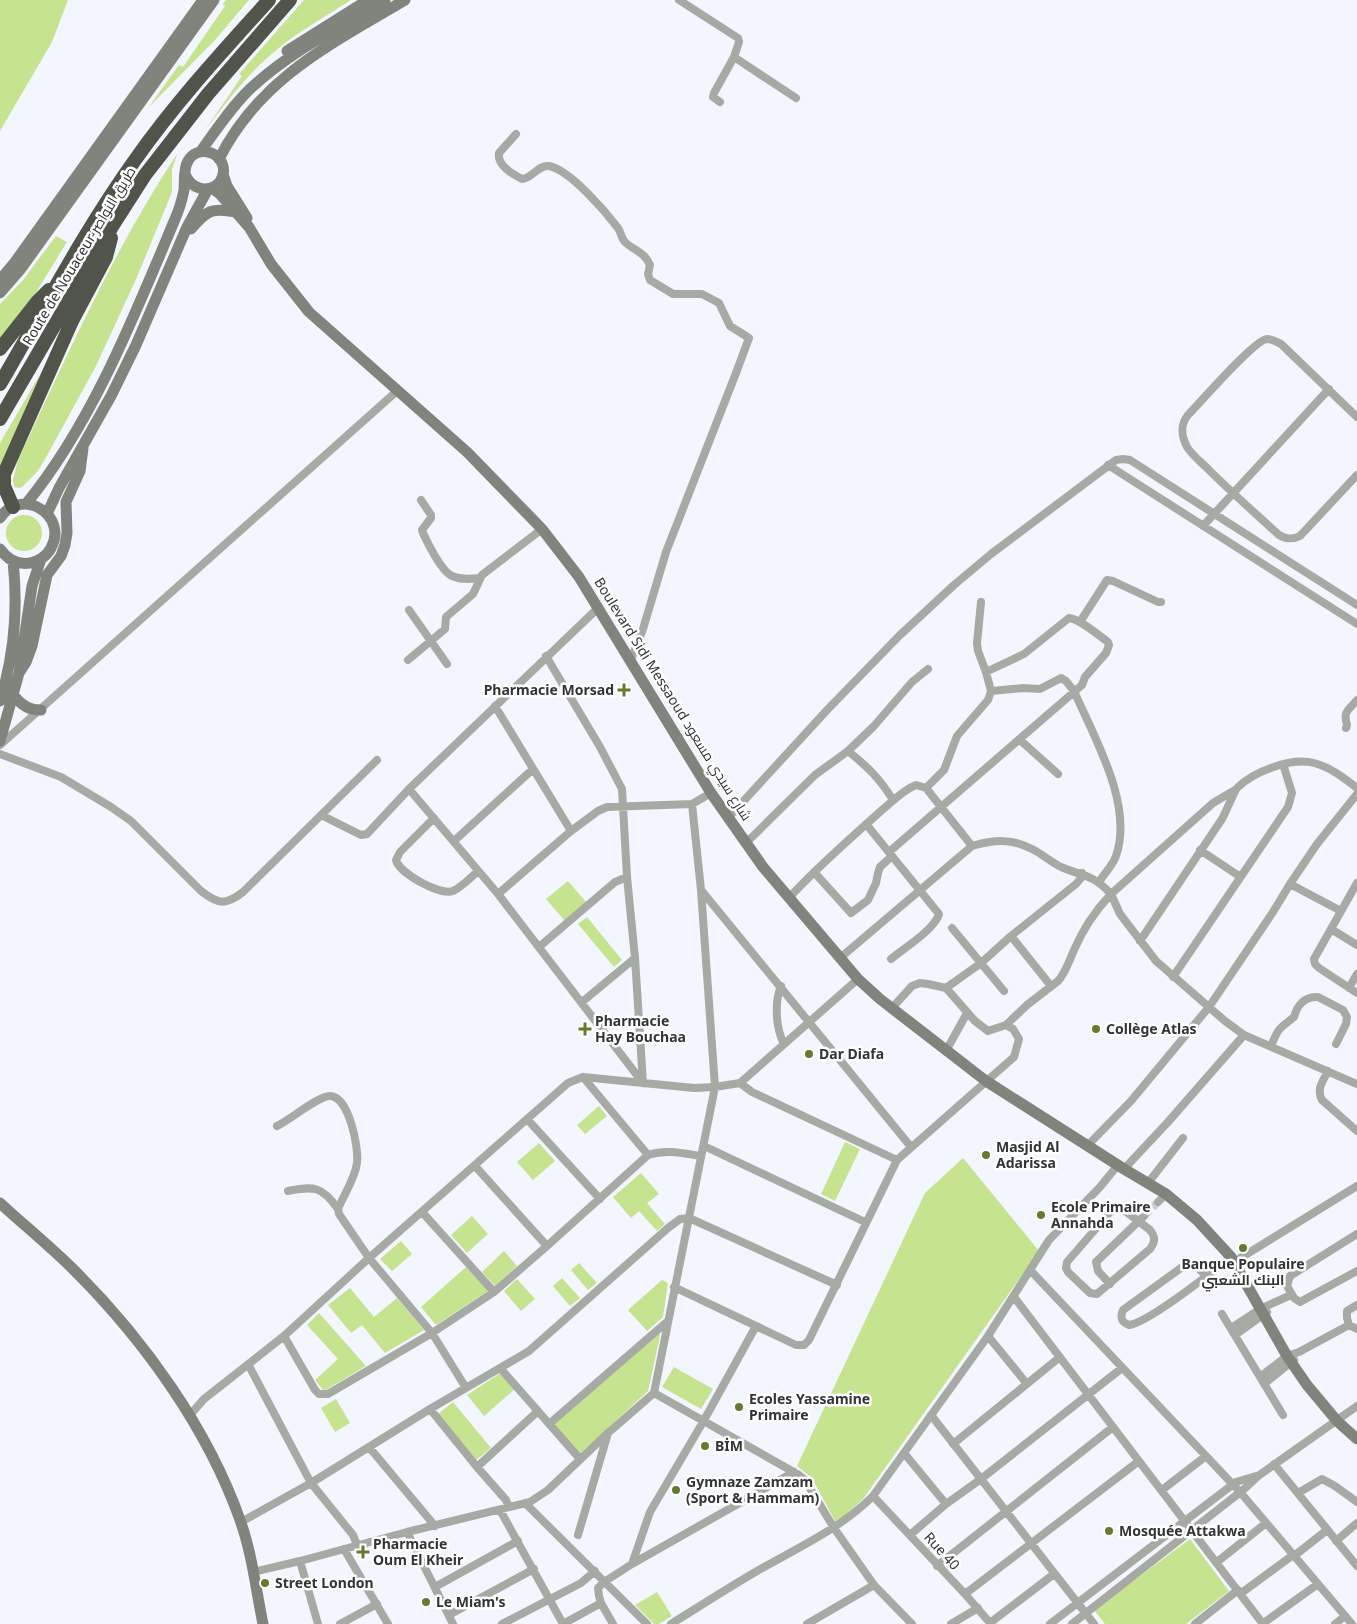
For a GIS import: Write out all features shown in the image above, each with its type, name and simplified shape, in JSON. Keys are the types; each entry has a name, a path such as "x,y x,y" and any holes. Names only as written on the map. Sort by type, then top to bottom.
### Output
{"highway":[{"name":"Route de Nouaceur طريق النواصر","path":"0,384 109,198 155,133 185,95 268,0"},
{"name":"Route de Nouaceur طريق النواصر","path":"0,419 113,225 146,175 202,101 290,0"},
{"path":"20,505 4,486 4,474 72,321 106,257 113,225"},
{"path":"0,349 37,302 62,277"}],"main road":[{"path":"0,280 16,262 203,0"},
{"path":"0,293 20,270 214,0"},
{"path":"0,518 6,510 20,505 52,471 75,433 133,318 177,215 183,195 187,162 190,157 201,151 270,65 286,51 368,0"},
{"path":"251,89 298,52 385,0"},
{"path":"219,159 243,119 284,77 316,53 405,0"},
{"path":"201,151 213,154 219,159 223,166 223,174 229,190 246,214 249,227"},
{"path":"185,174 196,188 210,188 220,194 249,227"},
{"path":"47,514 136,345 182,240 210,188 219,182 223,174"},
{"path":"182,240 206,213 220,209 235,212"},
{"name":"Boulevard Sidi Messaoud شارع سيدي مسعود","path":"249,227 271,264 302,305 467,452 542,529 579,577 710,793 764,868 858,979 986,1081 1148,1183 1162,1198 1197,1220 1232,1259 1289,1359 1307,1384 1337,1421 1357,1439"},
{"path":"19,673 26,662 32,646 46,575 61,556 65,545 67,533 66,502 80,471 83,446"},
{"path":"0,550 13,561 27,563 41,559 49,552 55,535 53,524 47,514 41,509 20,505"},
{"path":"0,741 14,696 32,586 41,559"},
{"path":"0,701 14,630 15,594 13,561"},
{"path":"14,696 28,709 41,710"},
{"path":"0,1203 76,1272 102,1300 149,1358 190,1415 227,1486 241,1522 263,1624"}],"street":[{"path":"678,0 738,38 739,42 734,57 714,93 714,97 720,102"},
{"path":"734,57 796,98"},
{"path":"516,134 499,153 499,162 502,165 522,179 528,177 542,166 550,166 563,172 589,194 616,226 625,242 645,256 650,265 648,274 650,280 672,294 702,294 719,303 730,326 749,338 666,552 643,629 630,662"},
{"path":"1357,417 1282,344 1267,339 1246,354 1188,415 1182,427 1183,438 1188,449 1232,493 1279,535 1285,538 1296,538 1357,474"},
{"path":"1203,526 1329,389"},
{"path":"0,745 397,391"},
{"path":"728,818 828,709 899,636 991,554 1108,465 1120,459 1130,460 1357,605"},
{"path":"1108,465 1357,624"},
{"path":"421,500 431,515 422,533 444,570 451,576 466,580 480,578 542,529"},
{"path":"408,660 445,629 448,615 474,594 480,578"},
{"path":"1080,622 1106,580 1114,581 1158,602 1162,602"},
{"path":"926,788 944,770 955,739 985,706 991,691 977,643 981,602"},
{"path":"321,815 364,836 367,834 409,789 598,608"},
{"path":"1348,619 1357,609"},
{"path":"409,610 447,664"},
{"path":"814,872 851,913 868,900 876,883 880,866 890,854 940,806 1020,740 1082,685 1085,677 1106,653 1109,644 1073,618 1066,620 1024,654 986,672"},
{"path":"546,656 622,789 643,1083"},
{"path":"746,843 816,775 848,751 874,726 902,692 928,669"},
{"path":"991,691 1023,688 1040,689 1061,678 1074,691 1115,787 1120,814 1120,837 1115,857 1099,882"},
{"path":"1346,728 1347,725 1344,717 1357,700"},
{"path":"495,706 571,831"},
{"path":"1020,740 1058,774"},
{"path":"848,751 866,765 880,780 893,800"},
{"path":"0,754 61,777 111,806 131,821 201,891 214,901 224,903 234,900 243,892 377,760"},
{"path":"892,1008 912,986 920,983 928,984 946,988 967,1013 988,1031 1006,1025 1015,1015 1064,974 1082,934 1101,904 1213,803 1261,772 1283,764 1314,763 1339,774 1357,788"},
{"path":"1173,977 1239,876 1288,806 1292,793 1283,764"},
{"path":"454,841 533,769"},
{"path":"789,898 866,824 893,800 916,785 926,788 972,846"},
{"path":"409,789 498,894 643,1083"},
{"path":"1140,941 1222,819 1234,797 1235,790"},
{"path":"498,894 571,831 598,811 607,807 623,805 692,804 710,793"},
{"path":"1088,1145 1136,1094 1209,1007 1316,844 1357,794"},
{"path":"253,1572 525,1504 541,1496 654,1393 715,1087 692,804"},
{"path":"434,818 400,852 396,860 400,868 428,885 445,892 456,890 478,871"},
{"path":"866,824 939,914 930,927 891,959"},
{"path":"840,958 972,846 990,841 1019,844 1030,848 1060,866 1082,873 1099,882 1111,894 1120,914 1156,961 1244,1035 1357,1084"},
{"path":"1200,850 1239,876"},
{"path":"946,988 981,963 1011,936 1076,884 1082,877 1082,873"},
{"path":"539,947 615,882 627,877"},
{"path":"1357,883 1315,956 1315,964 1319,968 1357,993"},
{"path":"1290,884 1341,911"},
{"path":"700,890 781,986 911,1147"},
{"path":"952,928 1004,991"},
{"path":"1330,930 1357,945"},
{"path":"1011,936 1051,986"},
{"path":"582,1002 635,958"},
{"path":"1349,988 1357,974"},
{"path":"190,1415 204,1399 284,1336 560,1089 583,1077 694,1088 740,1083 858,979"},
{"path":"781,986 777,1005 780,1035 784,1044"},
{"path":"1271,1046 1277,1031 1294,1018 1297,1006 1314,996 1318,996 1343,1010 1347,1018 1336,1044"},
{"path":"946,1051 967,1013"},
{"path":"674,1287 796,1345 804,1345 814,1332 865,1222 897,1160 1009,1063 1017,1051 1018,1035 1006,1025"},
{"path":"672,1624 754,1572 834,1528 862,1508 874,1496 988,1336 1049,1240 1103,1183 1168,1122 1244,1035"},
{"path":"1328,1071 1320,1088 1320,1096 1322,1100 1357,1131"},
{"path":"583,1077 648,1155"},
{"path":"740,1083 752,1092 897,1160"},
{"path":"277,1126 327,1096 335,1097 344,1105 354,1138 357,1163 353,1177 338,1209"},
{"path":"526,1119 600,1199"},
{"path":"1148,1183 1183,1138"},
{"path":"704,1146 865,1222"},
{"path":"284,1336 315,1390 319,1394 328,1394 432,1333 494,1292 648,1155 659,1151 670,1151 701,1156"},
{"path":"475,1166 547,1246"},
{"path":"1206,1276 1195,1265 1185,1265 1122,1310 1120,1316 1129,1325 1138,1323 1232,1259 1357,1186"},
{"path":"288,1191 312,1187 326,1194 338,1209 341,1219 369,1258 432,1333 466,1388"},
{"path":"1120,1207 1142,1219 1153,1234 1154,1242 1150,1249 1110,1284 1097,1294 1090,1294 1068,1272 1066,1262 1112,1210 1120,1207"},
{"path":"422,1212 494,1292"},
{"path":"241,1522 529,1352 674,1223 683,1218 689,1218 836,1285"},
{"path":"1110,1284 1098,1271 1096,1262 1142,1219"},
{"path":"1357,1234 1290,1276 1287,1286 1291,1295 1300,1302 1357,1271"},
{"path":"1031,1271 1233,1484 1352,1624"},
{"path":"1233,1332 1273,1304 1291,1295"},
{"path":"1014,1297 1263,1624 1318,1584"},
{"path":"1357,1305 1348,1311 1347,1318 1349,1325 1357,1329"},
{"path":"1222,1314 1283,1415"},
{"path":"549,1424 668,1321"},
{"path":"1262,1380 1299,1352 1349,1325"},
{"path":"632,1564 650,1512 756,1326"},
{"path":"988,1336 1027,1384"},
{"path":"953,1444 1060,1356"},
{"path":"248,1364 310,1483 353,1535 357,1545"},
{"path":"910,1535 946,1504 981,1479 1122,1368"},
{"path":"501,1369 580,1459"},
{"path":"654,1393 805,1480 834,1528 874,1585 912,1624"},
{"path":"1072,1624 1258,1476 1357,1406"},
{"path":"430,1409 506,1500 509,1507"},
{"path":"477,1467 538,1411"},
{"path":"931,1415 1094,1624"},
{"path":"938,1566 1113,1427"},
{"path":"578,1535 608,1433"},
{"path":"369,1447 435,1526"},
{"path":"904,1453 946,1504"},
{"path":"1162,1490 1206,1456"},
{"path":"965,1594 1139,1461"},
{"path":"1274,1464 1357,1566"},
{"path":"613,1624 598,1596 598,1588 604,1582 632,1564 794,1472"},
{"path":"1050,1624 1233,1484 1258,1476"},
{"path":"1298,1493 1322,1480 1335,1486 1357,1502"},
{"name":"Rue 40","path":"874,1496 978,1608 990,1624"},
{"path":"525,1504 647,1624"},
{"path":"500,1510 563,1624 601,1603"},
{"path":"1217,1562 1266,1523"},
{"path":"1336,1541 1357,1523"},
{"path":"1195,1624 1327,1530"},
{"path":"407,1532 453,1624"},
{"path":"435,1587 518,1541"},
{"path":"344,1549 388,1624"},
{"path":"300,1561 318,1624"},
{"path":"449,1615 534,1570"},
{"path":"502,1624 581,1583 594,1571"},
{"path":"990,1624 1054,1574"},
{"path":"807,1624 874,1585"},
{"path":"340,1624 377,1604"},
{"path":"951,1624 978,1608"},
{"path":"1335,1624 1346,1616"}],"green space":[{"path":"0,0 68,0 52,42 0,131"},
{"path":"226,0 249,0 215,40 148,108 179,65 183,67 225,6 223,4"},
{"path":"304,0 351,0 292,38 264,61 237,89 205,130 242,76 239,74"},
{"path":"177,154 172,170 172,192 137,277 96,366 37,472 22,487 14,487 13,480 18,460 92,304 132,228"},
{"path":"56,236 67,242 27,307 0,345 0,304 23,280"},
{"path":"53,352 0,473 0,443"},
{"path":"24,515 31,516 37,520 41,526 41,540 37,546 31,550 24,551 17,550 11,546 7,540 6,533 7,526 11,520 17,516"},
{"path":"568,881 586,902 565,921 546,899"},
{"path":"587,917 622,960 614,967 578,924"},
{"path":"599,1106 607,1116 585,1134 577,1125"},
{"path":"845,1142 860,1149 835,1201 821,1194"},
{"path":"539,1143 555,1161 533,1180 517,1162"},
{"path":"963,1158 1039,1251 863,1499 844,1516 835,1521 812,1478 797,1466 925,1193"},
{"path":"641,1173 659,1194 647,1203 665,1224 657,1231 639,1211 631,1218 613,1197"},
{"path":"472,1216 488,1234 467,1253 451,1235"},
{"path":"401,1241 412,1254 392,1271 380,1259"},
{"path":"504,1251 517,1266 495,1286 482,1272"},
{"path":"579,1263 597,1283 588,1290 571,1270"},
{"path":"466,1267 488,1291 436,1325 421,1307"},
{"path":"562,1278 580,1298 570,1306 553,1286"},
{"path":"517,1279 535,1299 521,1311 504,1291"},
{"path":"662,1280 668,1283 663,1317 647,1331 628,1310"},
{"path":"350,1288 374,1317 397,1298 424,1330 385,1353 362,1325 351,1333 328,1305"},
{"path":"319,1313 366,1366 324,1391 315,1380 338,1359 307,1325"},
{"path":"659,1333 660,1336 648,1391 581,1453 577,1451 554,1425 555,1423"},
{"path":"674,1367 713,1389 701,1409 662,1387"},
{"path":"499,1374 515,1389 484,1416 467,1395"},
{"path":"336,1399 350,1423 335,1432 321,1408"},
{"path":"453,1402 491,1448 476,1460 438,1414"},
{"path":"1190,1539 1229,1591 1186,1624 1105,1624 1094,1610"},
{"path":"657,1592 672,1616 659,1624 654,1624 635,1605"}],"tunnel":[{"path":"1144,1216 1158,1202"}],"place":[{"name":"Pharmacie Morsad","path":"624,690"},
{"name":"Pharmacie Hay Bouchaa","path":"585,1029"},
{"name":"Collège Atlas","path":"1096,1029"},
{"name":"Dar Diafa","path":"809,1054"},
{"name":"Masjid Al Adarissa","path":"986,1155"},
{"name":"Ecole Primaire Annahda","path":"1041,1215"},
{"name":"Banque Populaire البنك الشعبي","path":"1243,1248"},
{"name":"Ecoles Yassamine Primaire","path":"739,1407"},
{"name":"BİM","path":"705,1446"},
{"name":"Gymnaze Zamzam (Sport & Hammam)","path":"676,1490"},
{"name":"Mosquée Attakwa","path":"1109,1531"},
{"name":"Pharmacie Oum El Kheir","path":"363,1552"},
{"name":"Street London","path":"265,1583"},
{"name":"Le Miam's","path":"426,1602"}]}
